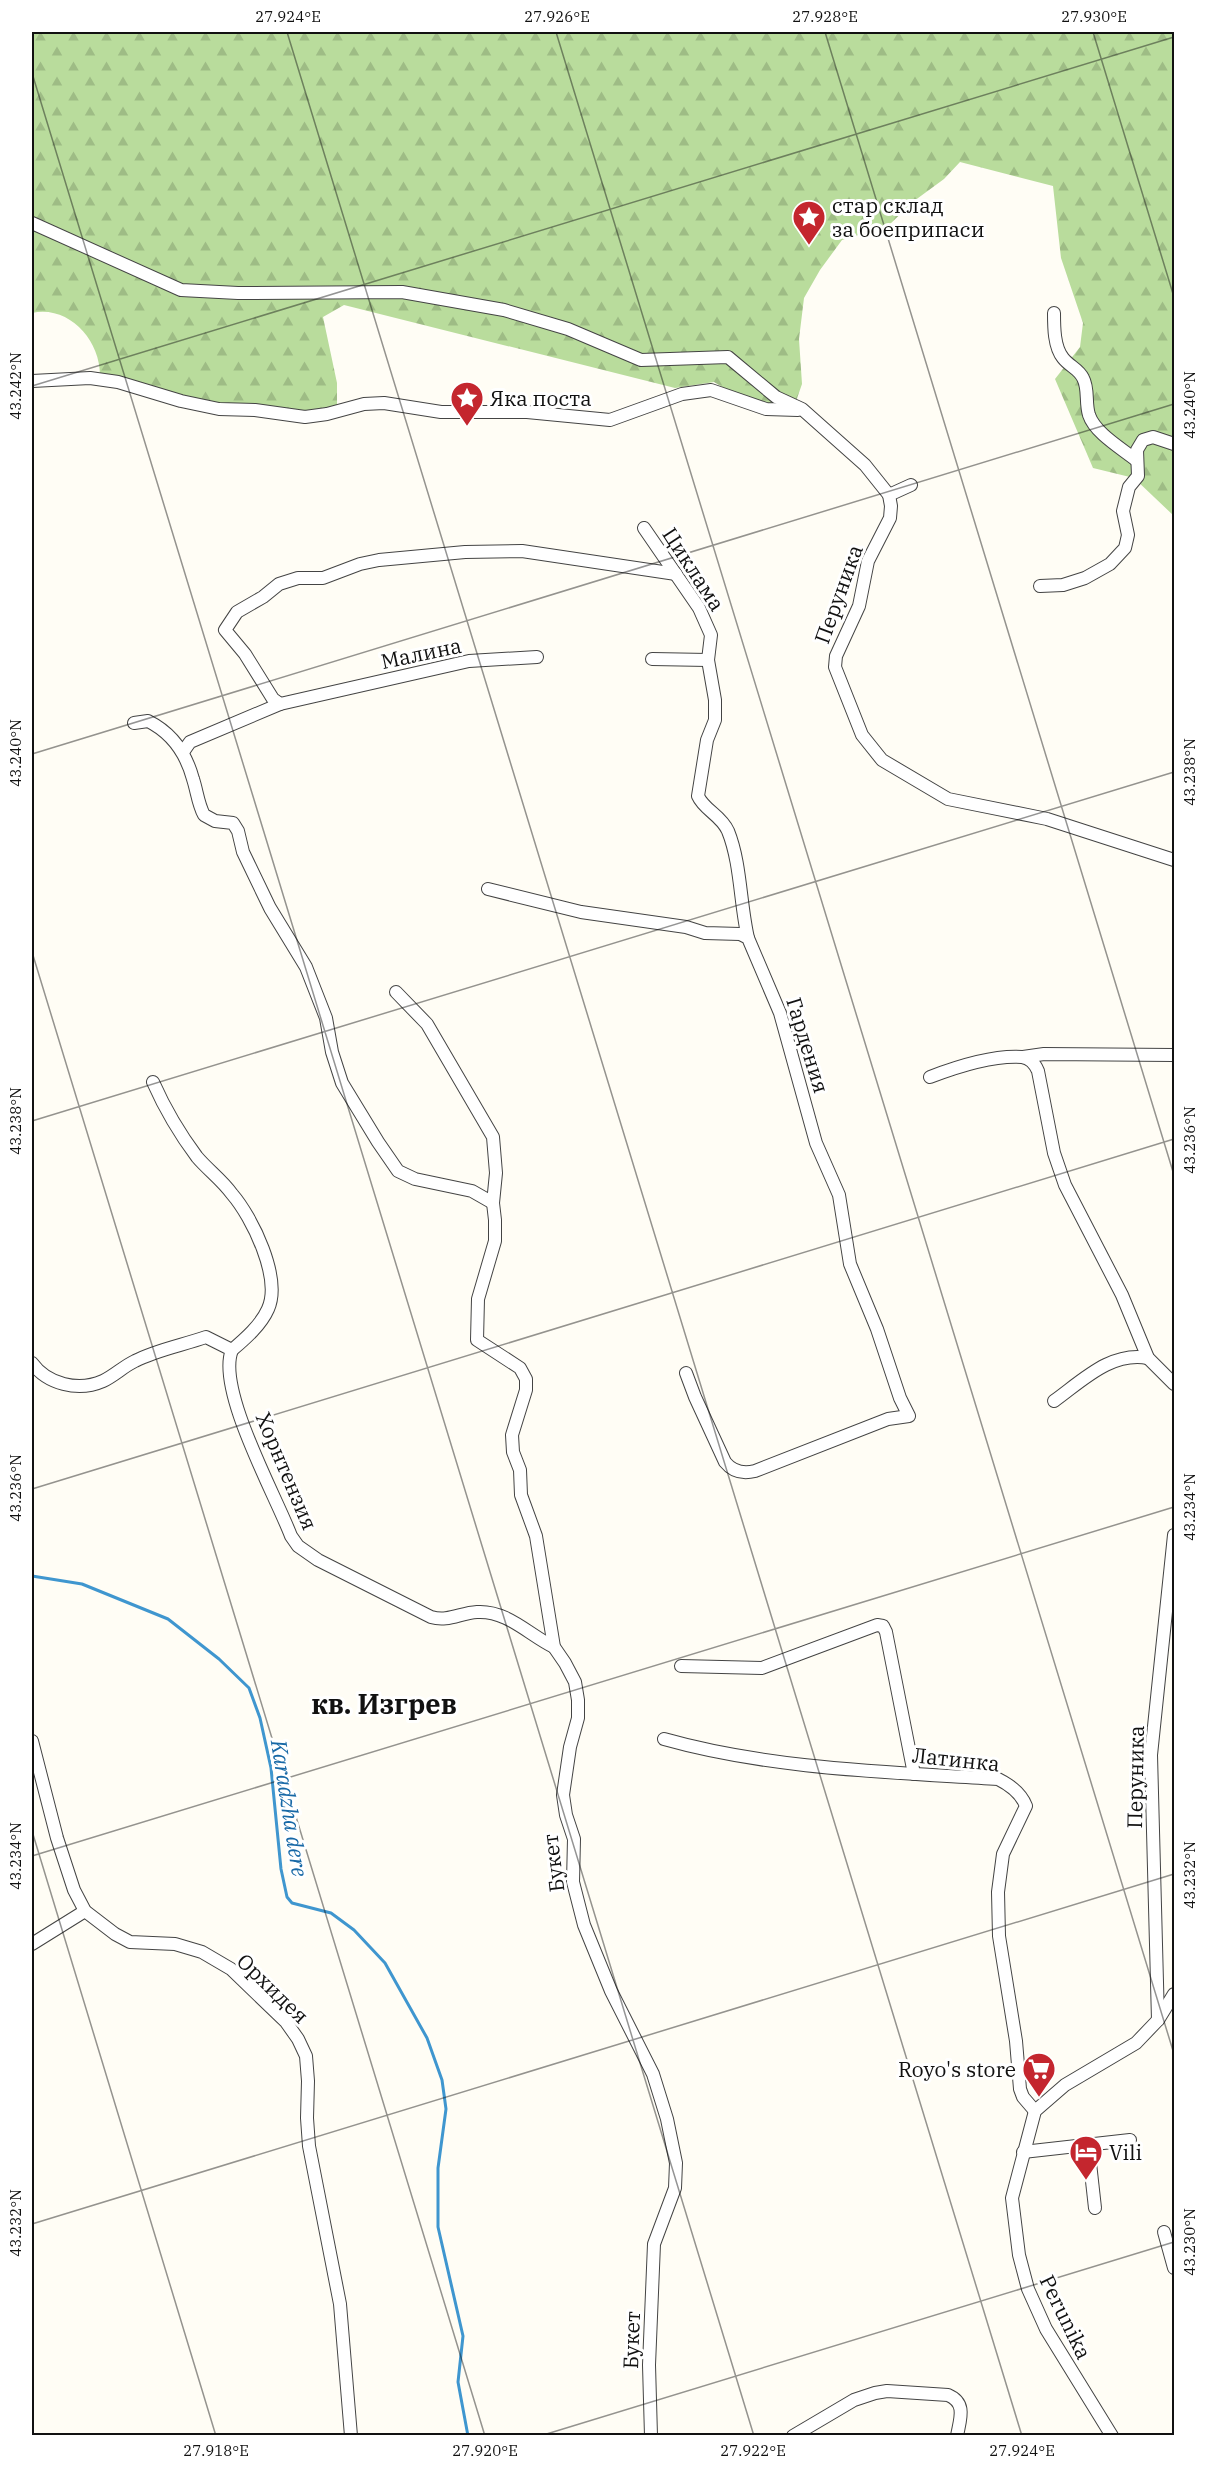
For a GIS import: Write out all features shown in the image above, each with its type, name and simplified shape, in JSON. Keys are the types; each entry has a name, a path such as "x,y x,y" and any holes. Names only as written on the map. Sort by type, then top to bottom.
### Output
{"street":[{"path":"32,223 181,290 238,293 402,292 504,309 568,329 641,360 728,357 776,398 802,409 865,465 889,495 911,485"},
{"path":"1054,313 1058,347 1063,358 1083,376 1087,387 1086,399 1089,416 1096,427 1136,460"},
{"path":"32,381 90,378 118,382 181,401 219,409 255,410 305,417 327,414 364,404 384,403 441,412 527,412 610,420 682,394 711,390 766,409 802,409"},
{"path":"1040,586 1063,585 1086,578 1110,564 1125,548 1128,535 1123,511 1129,487 1138,476 1137,450 1143,440 1153,437 1174,444"},
{"name":"Перуника","path":"889,495 890,518 868,561 859,606 836,656 837,675 862,735 882,759 948,799 1047,819 1174,860"},
{"name":"Циклама","path":"644,528 699,608 711,635 708,660 715,700 715,720 707,740 699,796 702,803 719,816 728,832"},
{"path":"280,704 273,699 245,654 225,630 237,612 263,597 279,584 298,578 323,578 360,564 379,560 465,552 522,551 676,574"},
{"name":"Малина","path":"280,704 469,661 537,657"},
{"path":"652,659 708,660"},
{"path":"183,752 190,742 280,704"},
{"path":"134,723 148,721 161,728 183,752 204,815 215,821 233,823 238,831 243,852 270,908 306,967 326,1018 332,1052 342,1083 398,1171 415,1179 472,1191 493,1203 496,1173 493,1137 427,1024 396,992"},
{"name":"Гардения","path":"686,1373 725,1462 729,1468 738,1472 755,1471 888,1419 909,1416 900,1398 877,1329 850,1264 839,1195 816,1143 780,1013 748,938 741,909 740,883 728,832"},
{"path":"488,889 581,912 686,927 705,933 740,934 748,938"},
{"path":"930,1077 970,1064 1044,1054 1174,1054"},
{"path":"1023,1057 1033,1062 1038,1071 1054,1154 1065,1185 1122,1295 1148,1358 1174,1384"},
{"path":"32,1363 40,1374 49,1379 62,1384 83,1386 102,1381 136,1360 206,1337 232,1350 250,1334 269,1308 271,1290 269,1267 246,1212 231,1192 199,1159 171,1120 153,1082"},
{"name":"Букет","path":"493,1203 495,1241 478,1299 477,1340 520,1368 526,1379 526,1390 512,1435 513,1452 520,1470 521,1495 536,1536 554,1647 575,1682 578,1700 578,1718 570,1747 563,1795 566,1815 574,1839 573,1882 579,1909 611,1991 653,2074 667,2119 676,2163 675,2188 654,2244 649,2365 652,2406 651,2436"},
{"name":"Хорнтензия","path":"232,1350 228,1360 232,1386 249,1439 281,1508 291,1536 298,1546 318,1560 431,1617 446,1619 477,1612 493,1613 505,1617 554,1647"},
{"path":"1054,1401 1103,1366 1123,1358 1148,1358"},
{"name":"Перуника","path":"1158,2020 1151,1755 1174,1535"},
{"path":"681,1666 762,1668 877,1625 883,1626 914,1774"},
{"name":"Латинка","path":"663,1739 792,1764 998,1779 1022,1797 1026,1806 1003,1854 999,1892 999,1935 1016,2041 1020,2089 1023,2097 1035,2111"},
{"name":"Орхидея","path":"32,1741 57,1838 74,1890 85,1911 115,1934 130,1942 175,1944 202,1952 231,1969 286,2022 306,2056 309,2146 340,2304 351,2436"},
{"path":"32,1944 85,1911"},
{"path":"1035,2111 1065,2085 1136,2043 1158,2020 1174,1994"},
{"name":"Perunika","path":"1035,2111 1012,2198 1019,2255 1028,2289 1051,2337 1112,2436"},
{"path":"1023,2152 1130,2140"},
{"path":"1088,2145 1095,2208"},
{"path":"1164,2232 1174,2268"},
{"path":"793,2436 854,2400 887,2391 948,2395 955,2398 961,2408 957,2436"}],"green space":[{"path":"32,32 1174,32 1174,516 1134,478 1093,468 1055,379 1080,347 1083,323 1061,258 1053,186 960,162 944,179 914,201 888,226 842,240 820,270 804,298 799,339 802,384 794,407 747,402 714,382 675,388 344,305 323,317 337,383 337,406 307,414 219,412 100,375 99,362 94,349 80,328 58,314 32,313"}],"waterway":[{"name":"Karadzha dere","path":"32,1576 82,1584 168,1619 219,1659 249,1688 260,1718 271,1768 281,1869 287,1897 292,1903 331,1913 354,1930 385,1963 427,2038 442,2080 446,2109 438,2168 438,2227 463,2336 458,2382 468,2436"}],"place":[{"name":"стар склад за боеприпаси","path":"809,246"},
{"name":"Яка поста","path":"467,427"},
{"name":"Royo's store","path":"1039,2098"},
{"name":"Vili","path":"1086,2181"}],"district":[{"name":"кв. Изгрев","path":"384,1703"}]}
